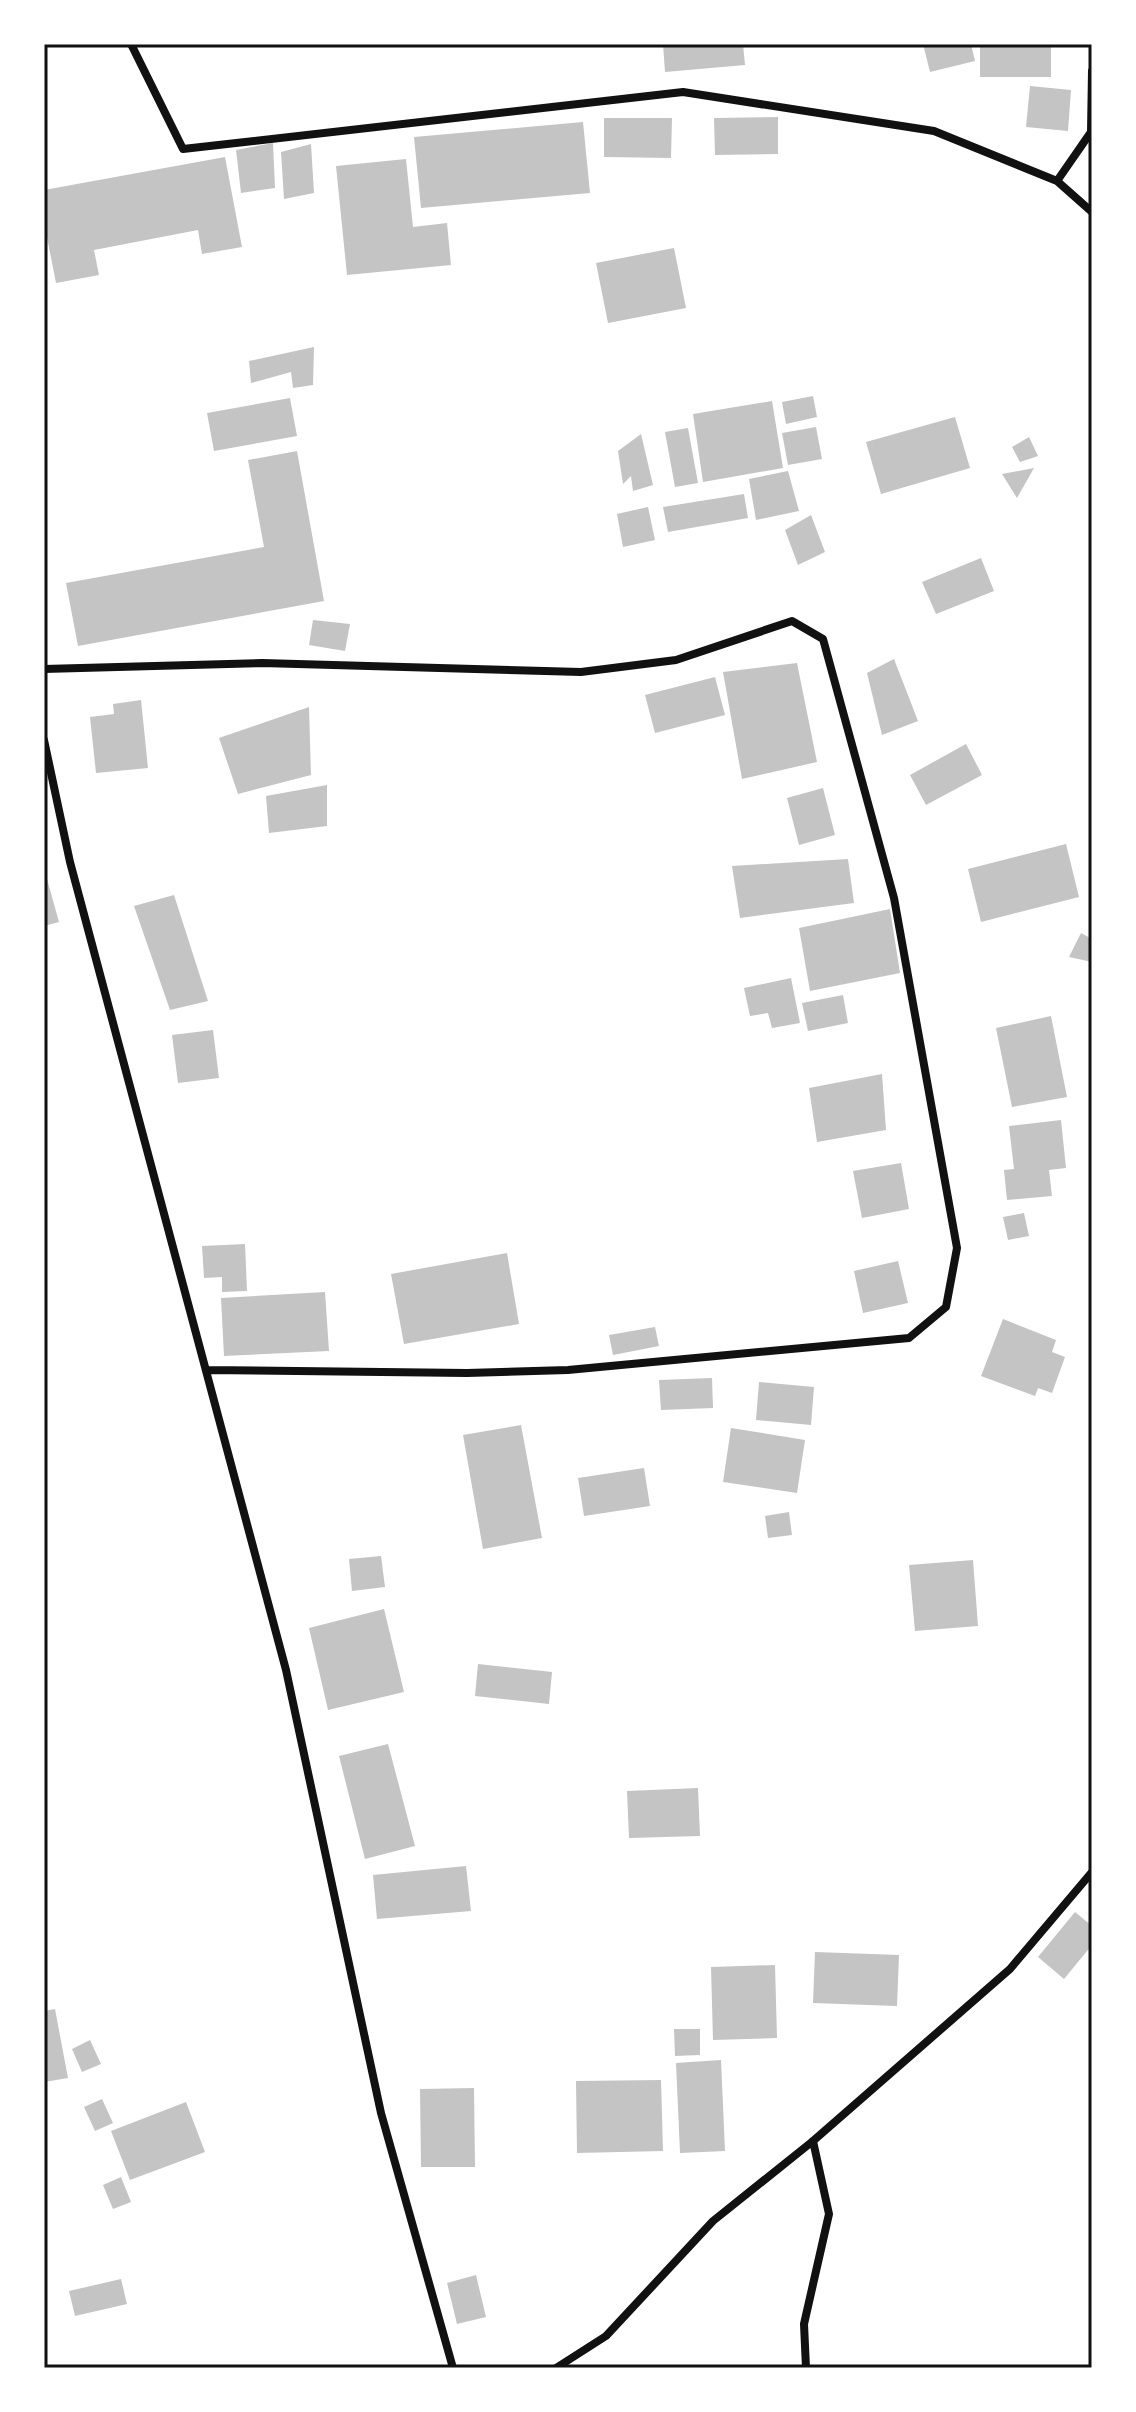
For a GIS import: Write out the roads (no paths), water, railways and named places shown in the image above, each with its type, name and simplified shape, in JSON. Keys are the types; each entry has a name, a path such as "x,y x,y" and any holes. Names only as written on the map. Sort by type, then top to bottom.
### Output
{"street":[{"path":"131,44 183,149 683,92 934,131 1057,181 1092,212"},
{"path":"1057,181 1091,132 1092,71"},
{"path":"44,669 277,663 581,672 676,660 792,621 823,639 894,898 957,1248 946,1307 909,1338 568,1370 467,1373 206,1370"},
{"path":"44,740 70,862 286,1670 381,2113 453,2368"},
{"path":"556,2368 606,2336 713,2221 813,2141 1010,1969 1092,1872"},
{"path":"806,2368 804,2324 829,2214 813,2141"}]}
